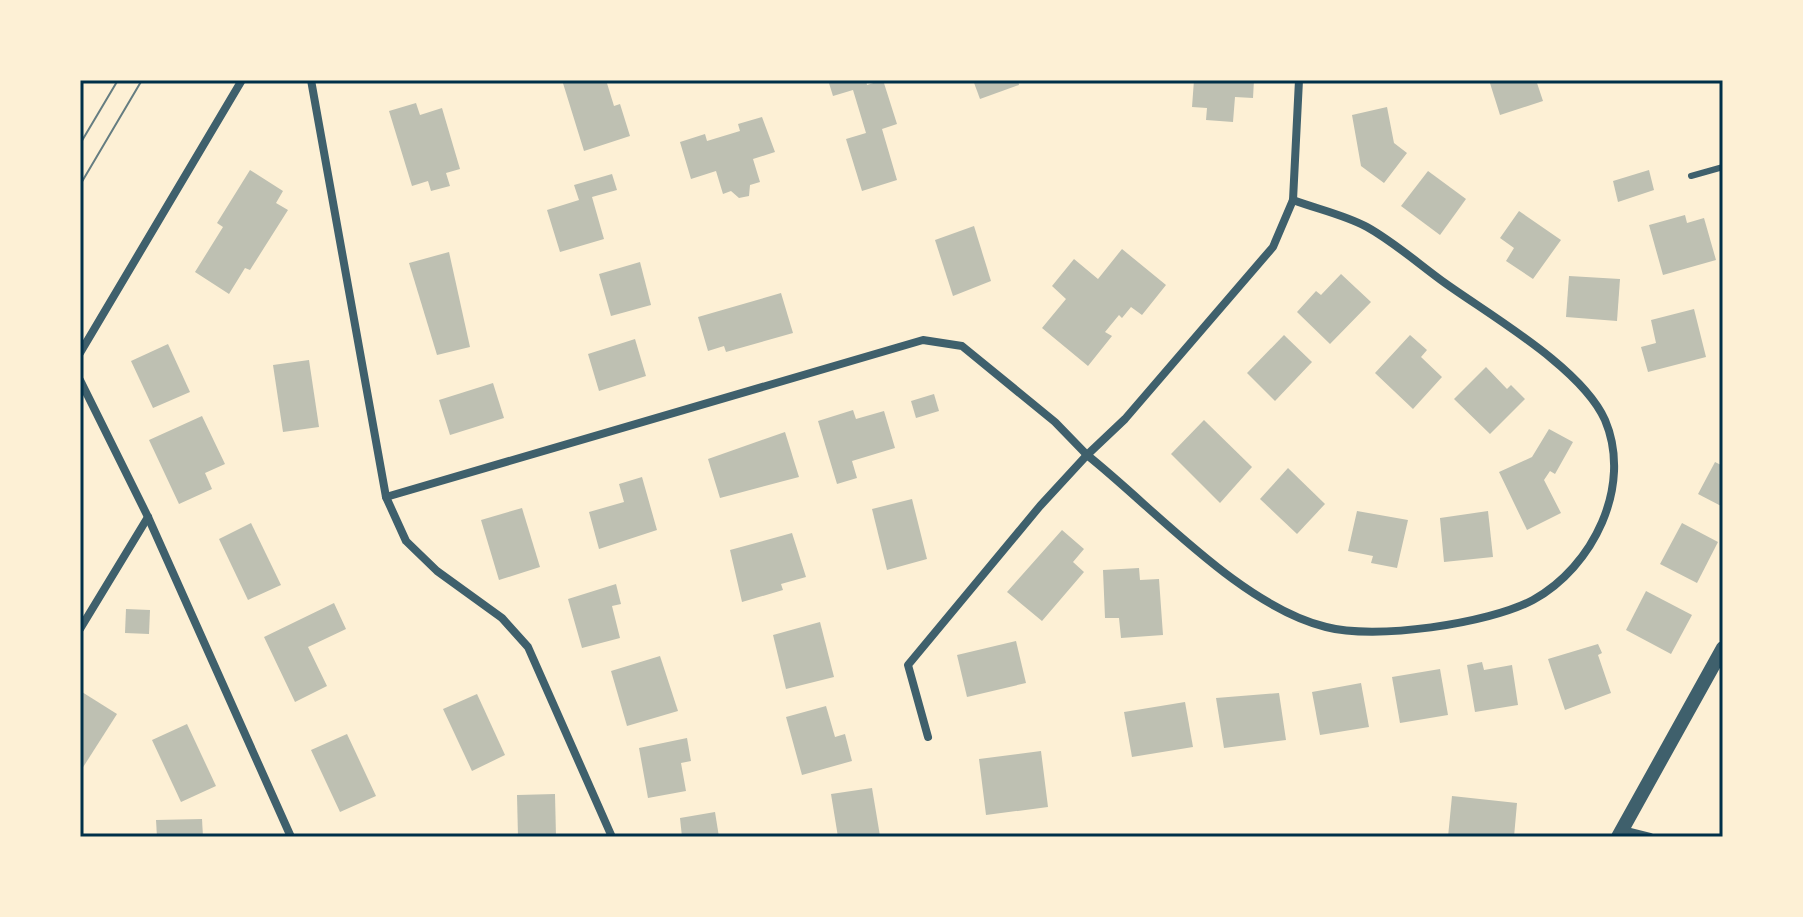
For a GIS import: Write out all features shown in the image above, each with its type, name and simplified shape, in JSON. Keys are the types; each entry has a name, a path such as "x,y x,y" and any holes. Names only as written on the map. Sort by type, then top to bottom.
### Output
{"street":[{"path":"80,353 242,80"},
{"path":"311,80 386,497 406,541 437,571 502,618 528,647 612,837"},
{"path":"928,737 908,665 1040,506 1125,419 1273,247 1293,200 1299,80"},
{"path":"386,497 923,340 962,346 1055,422 1087,455 1212,563 1277,607 1326,627 1376,633 1487,618 1533,600 1571,571 1596,534 1613,498 1614,456 1604,419 1573,378 1523,337 1366,226 1293,200"},
{"path":"80,380 148,517 291,837"},
{"path":"80,629 148,517"},
{"path":"1650,837 1620,834 1723,648"}],"lane":[{"path":"1691,176 1723,167"}],"building":[{"path":"562,80 606,80 614,106 620,104 630,136 584,151"},
{"path":"828,80 866,80 867,85 883,80 897,124 882,129 897,180 862,191 846,139 866,133 853,90 833,96"},
{"path":"973,80 1018,80 1019,85 980,99"},
{"path":"1194,80 1254,80 1253,98 1235,97 1233,122 1206,120 1207,108 1192,107"},
{"path":"1489,80 1536,80 1543,101 1500,115"},
{"path":"416,103 420,115 442,108 460,169 446,173 450,186 431,191 428,181 412,186 389,111"},
{"path":"1387,107 1394,143 1407,153 1384,183 1361,166 1352,115"},
{"path":"762,117 775,152 753,159 760,182 750,185 749,196 739,198 731,191 723,194 716,171 691,179 680,142 705,134 707,141 740,131 738,124"},
{"path":"250,170 283,191 276,203 288,210 250,270 245,268 229,294 195,272 223,227 217,223"},
{"path":"1649,170 1654,190 1618,202 1613,181"},
{"path":"1428,171 1466,199 1440,235 1401,206"},
{"path":"612,174 617,190 592,197 604,239 560,252 547,210 579,200 574,185"},
{"path":"1519,211 1561,240 1533,279 1506,261 1514,248 1500,238"},
{"path":"1685,215 1687,223 1704,218 1716,260 1663,275 1649,225"},
{"path":"974,226 991,281 953,296 935,240"},
{"path":"1122,249 1166,285 1142,315 1131,307 1122,318 1119,315 1105,332 1112,336 1088,366 1042,328 1066,299 1052,286 1074,259 1098,279"},
{"path":"449,252 470,347 437,355 409,263"},
{"path":"640,262 651,305 611,316 599,274"},
{"path":"1341,274 1371,302 1330,344 1297,312 1316,291 1321,295"},
{"path":"1569,276 1620,279 1617,321 1566,317"},
{"path":"781,293 793,333 726,352 724,346 708,351 698,317"},
{"path":"1694,309 1706,357 1648,372 1641,347 1656,343 1651,320"},
{"path":"1284,335 1312,362 1275,401 1247,373"},
{"path":"1410,335 1427,350 1421,357 1442,377 1413,409 1375,373"},
{"path":"635,339 646,376 599,391 588,354"},
{"path":"168,344 190,392 153,408 131,361"},
{"path":"309,360 319,427 283,432 273,365"},
{"path":"1486,367 1507,389 1511,385 1525,399 1490,434 1454,399"},
{"path":"493,383 504,418 450,435 439,400"},
{"path":"934,394 939,411 916,418 911,401"},
{"path":"853,410 856,419 884,411 895,448 852,461 857,478 837,484 818,421"},
{"path":"202,416 225,464 205,473 212,489 179,504 149,440"},
{"path":"1204,420 1252,467 1220,503 1171,454"},
{"path":"1549,429 1573,442 1555,474 1550,471 1544,480 1561,513 1527,530 1499,472 1532,457"},
{"path":"785,432 799,477 720,498 708,459"},
{"path":"1715,462 1723,466 1723,507 1698,494"},
{"path":"1288,468 1325,504 1297,534 1260,499"},
{"path":"642,477 657,530 599,549 589,512 624,502 619,484"},
{"path":"912,499 927,559 887,570 872,509"},
{"path":"522,508 540,567 499,580 481,520"},
{"path":"1357,511 1408,520 1397,568 1371,563 1373,556 1348,551"},
{"path":"1488,511 1493,557 1444,562 1440,518"},
{"path":"251,523 281,585 248,600 219,539"},
{"path":"1682,523 1718,542 1697,583 1660,564"},
{"path":"1062,530 1084,549 1073,562 1084,572 1042,621 1007,592"},
{"path":"792,533 806,577 781,584 783,590 742,602 730,550"},
{"path":"1139,568 1140,580 1159,579 1163,635 1121,638 1119,618 1105,618 1103,570"},
{"path":"616,584 621,604 612,606 620,638 582,648 568,599"},
{"path":"1646,591 1692,615 1671,654 1626,630"},
{"path":"334,603 346,629 308,647 327,686 295,702 264,637"},
{"path":"126,609 150,610 149,634 125,633"},
{"path":"820,622 834,677 786,689 773,635"},
{"path":"1016,641 1026,683 967,697 957,655"},
{"path":"1598,644 1602,653 1598,655 1611,693 1565,710 1548,659"},
{"path":"660,656 678,711 627,726 611,671"},
{"path":"1482,662 1484,670 1512,665 1518,705 1475,712 1467,665"},
{"path":"1440,669 1448,715 1400,723 1392,677"},
{"path":"1361,683 1369,727 1320,735 1312,692"},
{"path":"82,692 117,714 80,772 80,695"},
{"path":"1279,693 1286,740 1224,748 1216,698"},
{"path":"477,694 505,755 472,771 443,709"},
{"path":"1185,702 1193,747 1132,757 1124,712"},
{"path":"826,706 835,737 845,734 852,761 802,775 786,717"},
{"path":"187,724 216,786 181,802 152,740"},
{"path":"347,734 376,796 340,812 311,750"},
{"path":"687,738 691,761 681,763 686,791 648,798 639,748"},
{"path":"1041,751 1048,807 986,815 979,759"},
{"path":"872,788 880,836 838,837 831,794"},
{"path":"555,794 556,837 518,837 517,795"},
{"path":"1452,796 1517,803 1514,837 1448,837"},
{"path":"715,812 719,837 682,837 680,818"},
{"path":"202,819 203,837 157,837 156,820"}],"tram line":[{"path":"80,144 118,80"},
{"path":"80,185 142,80"}]}
